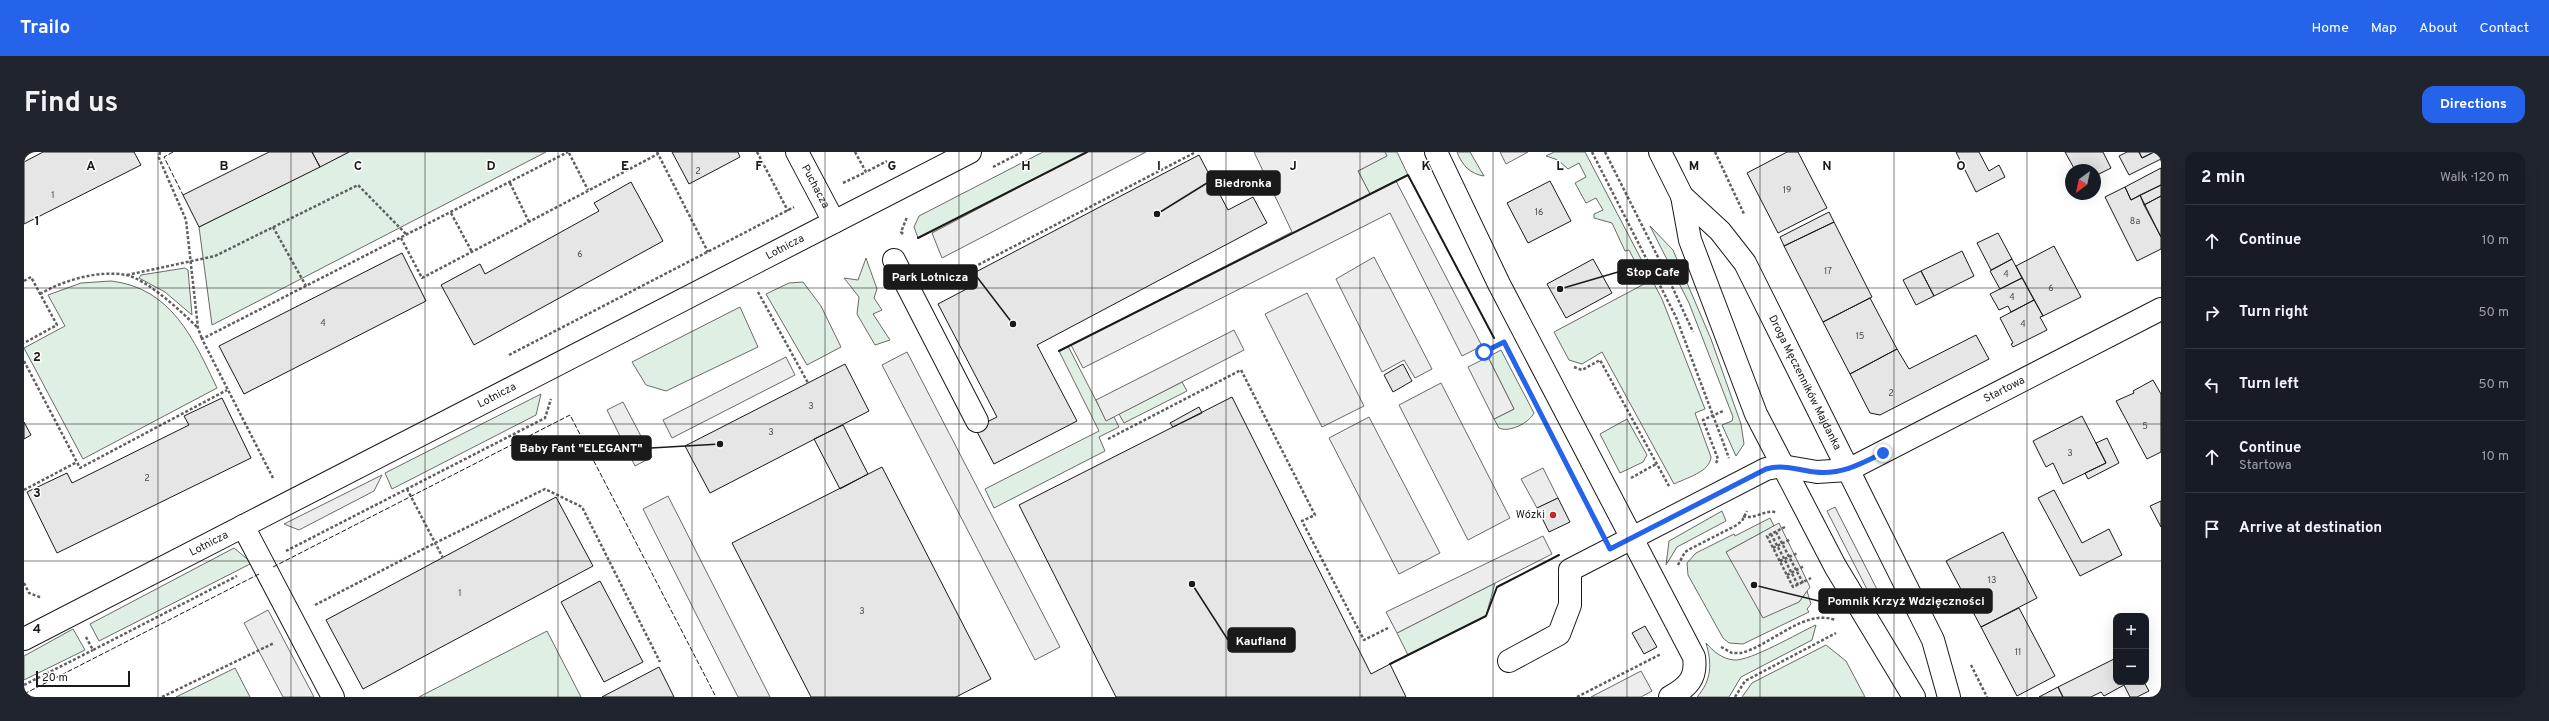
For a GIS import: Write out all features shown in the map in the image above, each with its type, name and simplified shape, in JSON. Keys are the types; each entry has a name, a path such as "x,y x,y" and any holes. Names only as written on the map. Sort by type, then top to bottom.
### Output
{"street":[{"name":"Puchacza","path":"797,152 834,222"},
{"name":"Lotnicza","path":"24,639 970,152"},
{"path":"1436,152 1499,284 1694,657 1695,668 1692,678 1686,688 1670,697"},
{"name":"Droga Męczenników Majdanka","path":"1660,152 1682,196 1690,240 1747,392 1782,466 1835,566 1914,697"},
{"name":"Droga Męczenników Majdanka","path":"1682,196 1720,231 1745,263 1934,640 1950,697"},
{"path":"894,260 977,421"},
{"name":"Startowa","path":"1848,470 2161,309"},
{"path":"1509,661 1559,634 1570,605 1570,570 1766,469 1782,466 1817,472 1848,470"},
{"path":"243,526 334,697"}],"path":[{"path":"160,152 159,158 186,220 198,328 227,390 273,478"},
{"path":"757,152 788,211"},
{"path":"855,152 866,172 892,158"},
{"path":"989,169 1022,152"},
{"path":"1592,152 1676,318 1713,416 1732,486 1734,509 1744,517 1751,518 1764,512 1779,513"},
{"path":"1605,152 1665,271 1694,334"},
{"path":"202,339 568,153 588,190"},
{"path":"401,238 422,278 657,153 708,252"},
{"path":"927,265 951,279 1194,154"},
{"path":"510,183 529,222"},
{"path":"40,294 54,286 90,276 127,275 191,263 215,256 358,185 406,235"},
{"path":"451,213 472,252"},
{"path":"904,238 901,232 908,215"},
{"path":"273,227 306,286"},
{"path":"127,275 158,293 198,328"},
{"path":"24,281 31,277 56,325 24,343"},
{"path":"756,288 808,383"},
{"path":"1484,352 1504,342"},
{"path":"1571,366 1582,370 1600,360 1671,490"},
{"path":"24,361 80,468 227,390"},
{"path":"1108,439 1241,370 1315,515 1302,522 1364,640 1388,628"},
{"path":"24,685 545,418 552,394"},
{"path":"1678,569 1684,552 1735,526 1744,517 1748,504 1714,468 1718,459 1703,420 1724,412 1721,405"},
{"path":"24,490 77,462"},
{"path":"1627,480 1656,464"},
{"path":"407,489 443,558"},
{"path":"162,697 259,651 313,621 307,609 435,543 545,489 582,507 660,662"},
{"path":"1781,529 1768,536 1773,548 1793,587 1807,580"},
{"path":"1776,532 1802,583"},
{"path":"1771,534 1798,585"},
{"path":"1773,548 1787,541"},
{"path":"1780,561 1794,555"},
{"path":"1787,575 1801,568"},
{"path":"73,613 93,650"},
{"path":"1717,643 1727,651 1740,653 1811,619 1827,617 1838,622"},
{"path":"1735,697 1745,682 1836,633"},
{"path":"1577,697 1663,653 1659,646"}],"green space":[{"path":"349,152 546,152 212,325 199,227"},
{"path":"1043,152 1087,152 918,238 914,227 919,216"},
{"path":"1385,152 1397,152 1408,175 1370,194 1358,171 1386,156"},
{"path":"1457,152 1470,152 1484,176 1479,175 1467,168 1461,161"},
{"path":"1554,152 1585,152 1662,299 1705,409 1695,413 1711,457 1710,462 1702,471 1674,484 1602,352 1582,364 1569,360 1554,332 1646,283 1629,250 1625,251 1612,223 1594,218 1594,214 1603,210 1596,198 1586,203 1575,183 1586,177 1579,163 1568,169 1558,160 1546,156"},
{"path":"1650,226 1673,250 1711,339 1741,424 1744,444 1736,456 1722,425 1732,421 1733,417 1689,303"},
{"path":"866,258 877,289 874,298 882,310 873,314 890,340 875,345 857,314 859,297 844,278 858,280"},
{"path":"185,268 188,270 192,315 165,292 139,278 141,275"},
{"path":"111,281 132,286 150,294 165,305 178,319 189,335 217,388 83,459 24,348 65,326 48,295 81,283"},
{"path":"803,282 821,306 841,347 807,365 766,294 789,283"},
{"path":"740,307 758,347 666,391 646,385 632,362"},
{"path":"1068,346 1106,420 1114,417 1119,427 1099,437 1105,451 994,508 985,489 1099,431 1059,351"},
{"path":"1501,350 1534,413 1528,420 1518,426 1508,429 1499,428 1494,419 1514,409 1488,357"},
{"path":"1182,382 1187,391 1124,423 1119,414"},
{"path":"541,394 536,415 392,489 385,473"},
{"path":"1627,419 1647,455 1643,462 1620,473 1600,434"},
{"path":"1722,511 1726,521 1677,547 1666,565 1669,541"},
{"path":"1770,518 1774,526 1726,552 1799,602 1807,591 1811,604 1807,609 1809,612 1743,644 1729,643 1723,638 1688,575 1687,563 1696,553 1734,534 1735,536"},
{"path":"234,548 252,563 99,641 90,624"},
{"path":"1495,583 1486,616 1408,655 1397,633"},
{"path":"1816,625 1812,640 1741,677 1729,697 1697,697 1702,691 1708,678 1710,664 1706,643 1715,652 1726,658 1734,660 1742,659 1775,646"},
{"path":"73,629 85,650 24,680 24,656"},
{"path":"547,631 581,697 419,697"},
{"path":"1826,645 1846,661 1865,697 1742,697 1752,683"},
{"path":"235,668 250,697 176,697"}],"shaded area":[{"path":"1086,152 1146,152 942,258 932,233"},
{"path":"1254,152 1385,152 1387,156 1358,171 1370,194 1396,181 1482,346 1462,356 1390,213 1083,368 1071,345 1292,232"},
{"path":"1500,152 1528,152 1506,164"},
{"path":"1374,257 1432,369 1415,378 1404,360 1382,372 1336,279"},
{"path":"1307,293 1364,406 1322,427 1265,314"},
{"path":"1234,330 1244,350 1106,421 1096,400"},
{"path":"907,352 1060,647 1035,660 882,365"},
{"path":"786,357 795,375 672,438 663,420"},
{"path":"1488,357 1514,409 1494,419 1468,367"},
{"path":"1441,383 1510,518 1468,540 1399,405"},
{"path":"623,402 652,457 635,466 607,410"},
{"path":"1369,417 1440,553 1399,574 1329,438"},
{"path":"1543,468 1558,498 1537,508 1521,479"},
{"path":"382,475 374,491 299,530 284,524"},
{"path":"668,496 770,697 738,697 643,509"},
{"path":"1835,507 1882,599 1874,603 1827,511"},
{"path":"1779,523 1810,587 1799,602 1763,618 1726,552"},
{"path":"1543,536 1552,554 1397,633 1386,612"},
{"path":"268,610 314,697 283,697 244,623"},
{"path":"1641,671 1652,691 1641,697 1591,697"}],"building":[{"path":"43,152 134,152 141,165 24,224 24,162"},
{"path":"269,152 312,152 320,167 199,227 183,195"},
{"path":"312,152 349,152 320,167"},
{"path":"672,152 738,152 740,157 689,184"},
{"path":"1787,152 1798,152 1827,208 1778,233 1747,173"},
{"path":"1956,152 1979,152 1989,171 1999,165 2005,177 1976,192"},
{"path":"2065,152 2103,152 2111,168 2101,173 2101,164 2072,164"},
{"path":"2127,152 2139,152 2142,158 2154,152 2161,152 2161,159 2129,175 2119,156"},
{"path":"2139,152 2154,152 2142,158"},
{"path":"1199,155 1228,210 1253,197 1267,223 1037,345 1077,421 994,464 975,428 997,417 938,304 976,284 970,275"},
{"path":"2161,168 2161,185 2131,200 2125,187"},
{"path":"1550,181 1571,221 1528,243 1507,203"},
{"path":"631,182 663,241 474,345 441,285 480,264 485,274 599,211 594,203"},
{"path":"2161,185 2161,196 2144,205 2140,195"},
{"path":"2125,187 2131,200 2140,195 2161,237 2161,249 2137,261 2105,197"},
{"path":"2161,196 2161,237 2144,205"},
{"path":"1829,212 1834,222 1784,246 1780,237"},
{"path":"1834,222 1872,297 1823,322 1784,246"},
{"path":"1998,233 2012,259 1991,270 1977,243"},
{"path":"2054,246 2081,297 2043,316 2016,266"},
{"path":"1962,251 1974,276 1934,296 1921,271"},
{"path":"402,253 426,301 244,394 219,346"},
{"path":"1593,259 1612,293 1566,318 1547,284"},
{"path":"2012,259 2022,278 2000,289 1990,271"},
{"path":"1921,271 1934,296 1916,305 1903,280"},
{"path":"2022,278 2034,300 2011,312 2008,306 1999,310 1990,294"},
{"path":"1870,298 1897,349 1850,374 1823,322"},
{"path":"2034,300 2043,316 2040,317 2047,330 2013,347 2011,344 2013,343 2000,318"},
{"path":"1976,335 1989,359 1880,415 1870,413 1850,374 1897,349 1909,369"},
{"path":"845,364 869,411 710,493 685,446"},
{"path":"1403,364 1412,381 1393,392 1384,375"},
{"path":"2153,380 2161,394 2161,452 2147,459 2116,401 2134,393 2133,391"},
{"path":"1232,397 1371,674 1390,664 1406,697 1116,697 1019,505"},
{"path":"222,398 251,458 57,553 27,492 67,473 72,483 189,425 184,416"},
{"path":"1199,407 1202,413 1173,427 1170,423"},
{"path":"2082,416 2106,463 2063,484 2053,463 2046,467 2033,441"},
{"path":"24,422 31,435 24,439"},
{"path":"843,425 868,474 840,489 814,439"},
{"path":"2107,438 2119,463 2088,479 2085,473 2106,463 2096,443"},
{"path":"882,467 991,679 956,697 811,697 732,543"},
{"path":"2054,490 2082,543 2109,529 2122,555 2080,576 2038,498"},
{"path":"556,497 593,566 363,689 326,620"},
{"name":"Wózki","path":"1558,498 1570,522 1549,532 1537,508"},
{"path":"2161,501 2161,527 2150,506"},
{"path":"2003,532 2037,598 1981,627 1946,561"},
{"path":"600,581 643,662 604,682 561,602"},
{"path":"2019,608 2055,676 2017,696 1981,627"},
{"path":"1645,626 1657,647 1644,654 1632,633"},
{"path":"2113,660 2113,685 2124,685 2104,696 2101,692 2091,697 2063,697 2058,687"},
{"path":"659,667 674,697 602,697"},
{"path":"2124,685 2146,685 2149,691 2137,697 2130,697"},
{"path":"2058,687 2063,697 2039,697"}],"fence":[{"path":"173,152 164,157 183,195"},
{"path":"273,567 570,415 716,697"},
{"path":"24,694 259,574"}],"wall":[{"path":"918,238 1087,152"},
{"path":"1059,351 1408,175 1494,338"},
{"path":"1390,664 1486,616 1497,587 1559,555"}],"place":[{"name":"Biedronka","path":"1157,214"},
{"name":"Stop Cafe","path":"1560,289"},
{"name":"Park Lotnicza","path":"1013,324"},
{"name":"Baby Fant \"ELEGANT\"","path":"720,444"},
{"name":"Wózki","path":"1553,515"},
{"name":"Kaufland","path":"1192,584"},
{"name":"Pomnik Krzyż Wdzięczności","path":"1754,585"}],"route":[{"path":"1484,352 1504,342 1610,549 1766,469 1775,466 1782,466 1817,472 1848,470 1883,453"}]}
